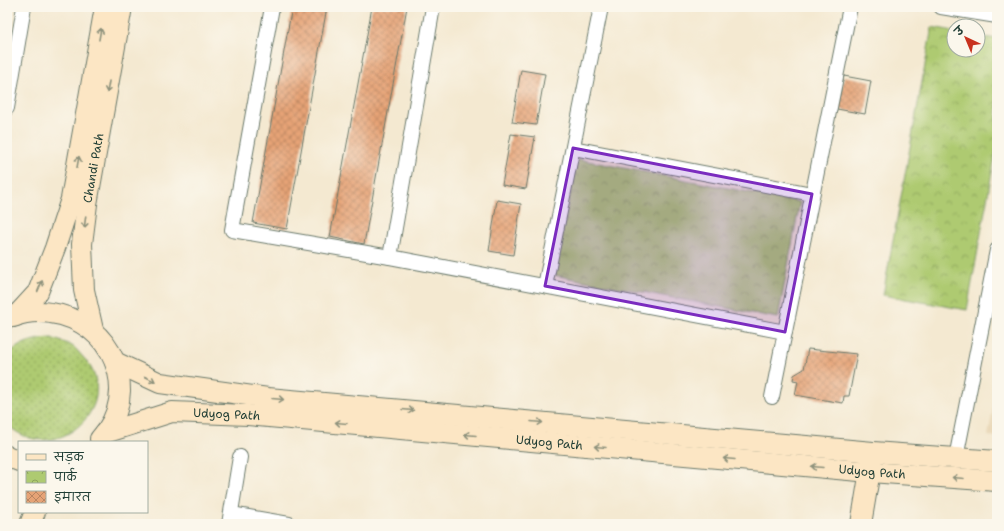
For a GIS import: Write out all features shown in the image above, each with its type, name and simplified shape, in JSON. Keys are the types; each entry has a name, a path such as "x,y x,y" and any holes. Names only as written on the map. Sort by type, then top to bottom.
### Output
{"main road":[{"name":"Chandi Path","path":"11,318 38,292 55,248 71,199 105,7"},
{"name":"Chandi Path","path":"93,330 84,290 82,244 87,204 122,7"},
{"path":"11,318 40,311 66,315 82,322 93,330 108,347 115,362 119,377 118,402 117,410 101,438"},
{"name":"Udyog Path","path":"115,362 160,383 268,398 873,452 997,461"},
{"name":"Udyog Path","path":"101,438 172,412 248,415 870,472 997,481"},
{"path":"861,524 873,452"},
{"path":"7,456 18,461"},
{"path":"30,524 35,513"}],"street":[{"path":"7,108 24,7"},
{"path":"272,7 232,230 390,256 785,332"},
{"path":"390,256 434,7"},
{"path":"545,286 601,7"},
{"path":"772,397 850,7"},
{"path":"941,7 997,16"},
{"path":"573,148 812,194"},
{"path":"956,458 997,250"},
{"path":"240,457 230,519 289,524"}],"highlighted area":[{"path":"573,148 812,194 785,332 545,286"}],"shaded area":[{"path":"997,386 997,437 988,436"}],"green space":[{"path":"932,27 946,30 946,58 986,58 986,37 997,39 997,145 967,310 883,295"},
{"path":"577,159 800,202 778,318 554,275"},
{"path":"52,338 67,343 76,349 83,357 94,375 96,394 91,411 79,426 63,436 45,440 26,437 7,424 7,355 22,344 39,339"}],"building":[{"path":"292,7 327,7 287,229 253,223"},
{"path":"372,7 407,7 364,244 330,237"},
{"path":"521,70 545,74 536,125 512,122"},
{"path":"844,76 871,81 865,114 837,109"},
{"path":"511,134 535,137 526,189 502,185"},
{"path":"497,200 521,204 513,255 489,251"},
{"path":"808,349 857,354 849,396 844,396 843,403 795,395 798,381 793,380 794,375 804,369"}]}
